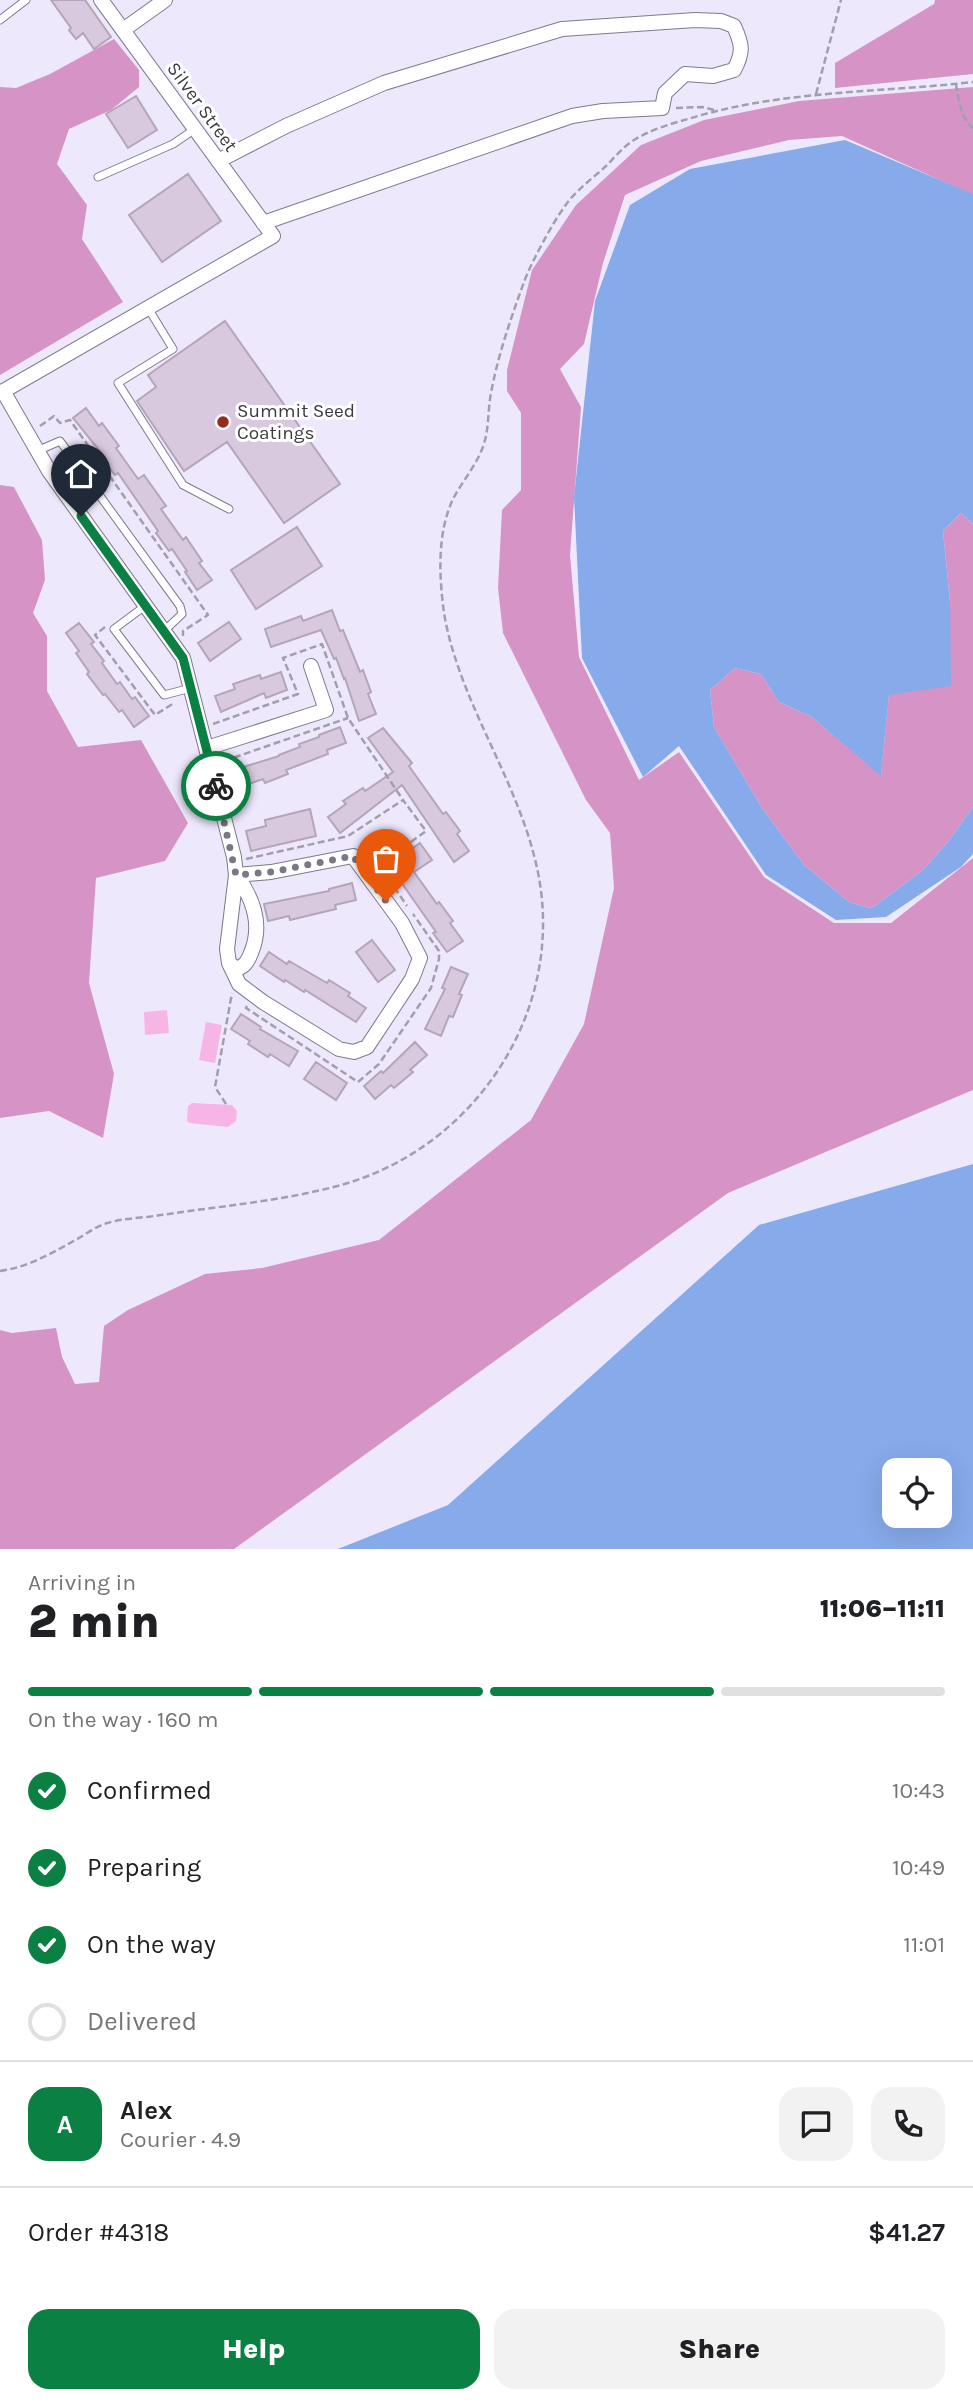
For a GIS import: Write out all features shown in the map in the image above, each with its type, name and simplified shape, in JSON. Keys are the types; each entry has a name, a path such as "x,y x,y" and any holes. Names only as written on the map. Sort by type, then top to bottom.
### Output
{"street":[{"name":"Silver Street","path":"101,0 273,236 148,308"},
{"path":"123,30 165,0"},
{"path":"218,161 286,125 384,83 562,29 695,20 721,21 734,26 742,44 741,57 734,70 713,76 685,74 665,93 662,108 603,111 572,116 263,222"},
{"path":"148,308 2,392 49,471 183,658 234,857 236,875 227,949 229,963 238,981 263,1002 339,1049 354,1052 367,1047 412,979 420,958 402,923 353,856 271,872 236,875"},
{"path":"207,748 326,710 311,666"},
{"path":"229,963 237,969 246,964 256,934 253,904 236,875"}],"lane":[{"path":"0,20 26,0"},
{"path":"98,177 173,144 195,130"},
{"path":"148,308 173,349 118,383 183,485 229,509"},
{"path":"37,451 60,441 180,606 182,614 164,631"},
{"path":"146,606 114,629 164,695 192,688"}],"path":[{"path":"816,94 841,0"},
{"path":"441,547 446,518 453,499 485,443 496,368 526,277 565,204 633,140 666,126 715,111 816,94 973,82"},
{"path":"956,84 958,99 969,126 973,128"},
{"path":"662,108 702,107 715,111"},
{"path":"37,428 54,416 61,424 71,420 208,615 183,631 184,639"},
{"path":"211,724 298,694 283,658 322,644 348,718 426,831 379,865 439,951 432,988 379,1064 358,1082 246,1008 251,1000"},
{"path":"224,761 348,718"},
{"path":"246,859 348,836 403,800"},
{"path":"226,1104 215,1087 233,985 238,981"},
{"path":"0,1271 17,1268 40,1258 104,1224"}],"shaded area":[{"path":"935,0 973,0 973,74 835,88 835,63 934,4"},
{"path":"114,39 139,70 139,87 111,110 69,129 57,164 87,205 82,239 123,302 0,375 0,87 16,88 50,74"},
{"path":"973,87 973,195 842,136 789,140 701,161 625,195 603,263 584,344 560,369 581,407 570,555 579,657 639,780 679,752 764,877 834,923 891,923 973,858 973,1090 728,1193 234,1549 0,1549 0,1330 12,1333 56,1328 62,1357 75,1384 99,1382 104,1326 128,1310 205,1274 262,1268 379,1240 531,1120 584,1024 614,888 610,833 586,800 503,633 498,588 502,510 521,490 521,413 507,391 507,370 532,270 576,205 641,145 704,120 799,101"},
{"path":"0,485 14,487 42,540 45,580 33,613 47,636 47,691 78,747 141,740 188,823 165,861 96,878 89,983 114,1074 103,1138 49,1111 0,1118"},
{"path":"961,513 973,524 973,807 948,842 923,870 869,908 849,902 804,865 762,808 714,727 710,690 735,668 761,674 779,702 812,717 881,775 889,694 950,601 943,531"},
{"path":"167,1010 169,1033 145,1035 144,1012"},
{"path":"206,1022 222,1025 215,1063 199,1060"},
{"path":"192,1103 232,1105 237,1111 236,1121 228,1127 190,1123 187,1121 188,1106"}],"water":[{"path":"845,140 973,194 973,524 961,513 943,531 950,601 951,686 889,695 881,776 812,717 779,702 761,674 735,668 710,690 714,727 762,808 804,865 849,902 869,908 875,906 923,870 948,842 973,807 973,854 961,867 886,917 836,920 766,875 679,746 643,777 582,658 574,497 595,301 630,205 690,169"},
{"path":"973,1164 973,1549 338,1549 448,1505 759,1225"}],"building":[{"path":"51,0 85,0 111,37 94,49 83,33 76,39"},
{"path":"136,96 157,130 128,148 106,114"},
{"path":"188,174 221,221 162,262 129,215"},
{"name":"Summit Seed Coatings","path":"225,321 340,484 284,523 227,442 184,471 137,401 156,387 148,375"},
{"path":"86,408 99,426 102,423 119,446 116,448 138,479 144,475 166,506 161,509 183,540 186,537 202,561 199,563 212,580 197,590 185,572 187,571 172,549 169,551 156,533 158,531 118,473 115,475 100,457 103,455 73,418"},
{"path":"297,527 322,566 256,609 231,570"},
{"path":"332,610 360,672 363,670 371,692 368,694 376,714 359,721 345,678 321,630 271,647 265,629 301,616 303,621"},
{"path":"229,622 241,639 210,661 198,643"},
{"path":"79,623 94,642 91,644 117,684 120,682 132,699 135,697 149,716 134,727 122,710 119,712 87,674 89,672 76,653 79,651 66,633"},
{"path":"281,672 287,690 266,698 264,693 221,712 215,696 235,689 233,684 260,675 261,679"},
{"path":"340,727 346,743 327,750 328,754 286,770 288,774 265,783 263,779 243,786 237,769 279,756 300,747 299,744"},
{"path":"383,728 412,763 409,766 443,814 446,812 460,831 457,834 469,851 454,862 402,785 340,833 328,817 346,804 343,801 363,788 365,791 393,772 368,738"},
{"path":"310,809 316,836 251,851 246,831 266,826 265,820"},
{"path":"420,843 432,860 414,872 453,921 450,923 463,941 447,952 389,865"},
{"path":"352,883 356,900 335,905 336,909 290,920 289,916 268,921 264,904 329,891"},
{"path":"372,940 395,970 378,982 356,952"},
{"path":"269,952 327,983 329,980 350,993 348,996 366,1008 356,1022 305,990 304,992 285,980 284,982 260,966"},
{"path":"451,967 468,974 453,1017 449,1016 441,1036 425,1029 445,989 442,988"},
{"path":"241,1014 261,1027 260,1029 298,1051 289,1066 270,1054 268,1057 231,1029"},
{"path":"415,1042 427,1055 410,1070 413,1072 394,1088 391,1085 375,1099 364,1086 381,1071 383,1073"},
{"path":"316,1062 347,1083 336,1100 304,1079"}],"way so far":[{"path":"216,786 236,875 271,872 353,856 386,901"}],"place":[{"name":"Summit Seed Coatings","path":"223,422"}],"route":[{"path":"81,516 183,658 216,786"}]}
